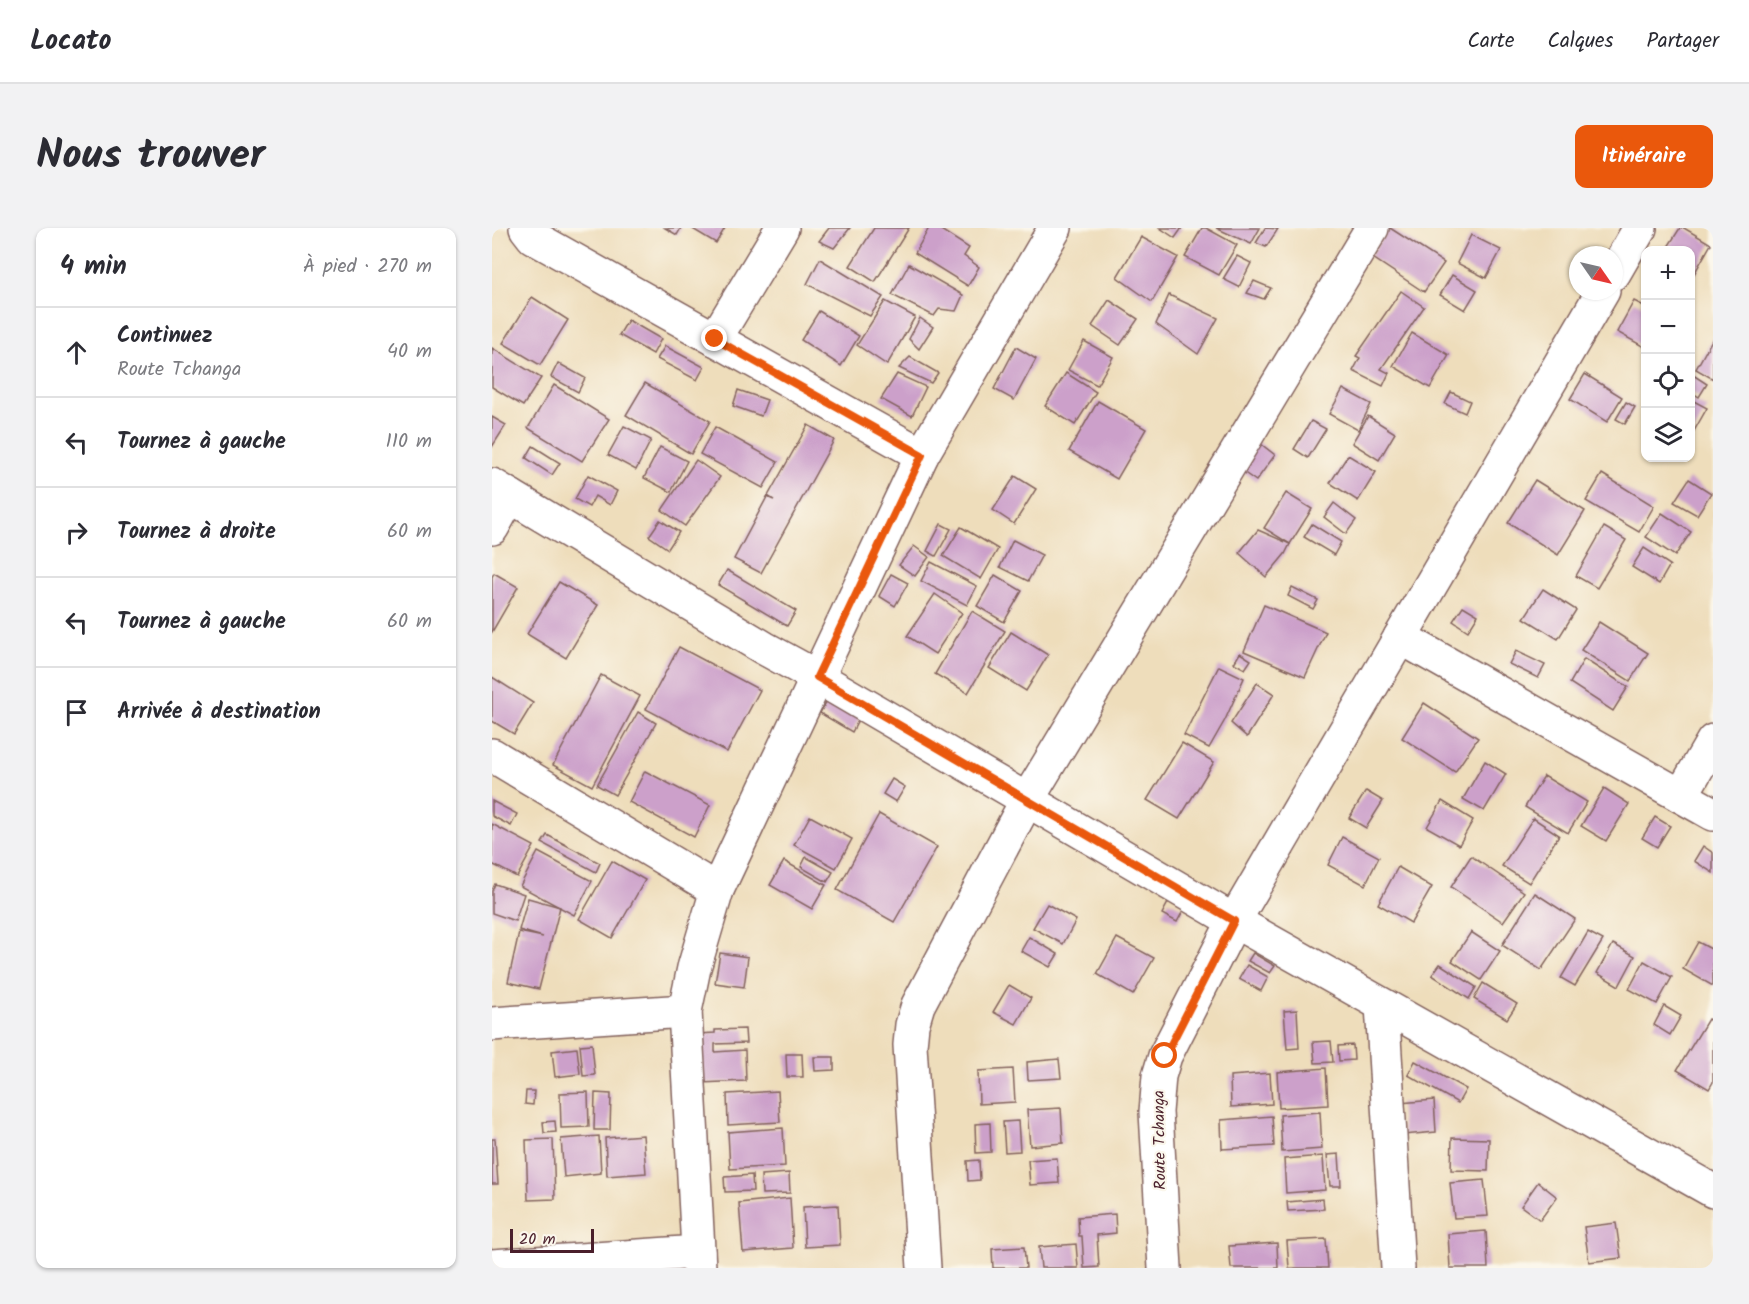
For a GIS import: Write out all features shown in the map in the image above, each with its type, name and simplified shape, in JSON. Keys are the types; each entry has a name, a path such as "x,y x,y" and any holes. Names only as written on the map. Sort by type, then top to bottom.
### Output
{"street":[{"path":"526,228 533,237 922,455"},
{"path":"715,339 782,228"},
{"path":"492,1266 698,1260 685,1011 694,968 717,890 922,455 1055,228"},
{"path":"924,1268 910,1045 918,1005 1027,800 1372,228"},
{"path":"1623,257 1640,228"},
{"name":"Route Tchanga","path":"1165,1268 1156,1112 1159,1076 1165,1056 1234,921 1598,300"},
{"path":"492,528 501,490 764,648 1234,921 1713,1191"},
{"path":"1400,637 1713,814"},
{"path":"1681,796 1713,741"},
{"path":"492,755 717,890"},
{"path":"1382,1005 1398,1268"},
{"path":"492,1024 685,1011"}],"building":[{"path":"665,228 681,228 677,235"},
{"path":"691,228 725,228 716,243"},
{"path":"829,228 850,228 834,248 819,241"},
{"path":"874,228 909,228 875,282 850,266"},
{"path":"929,228 938,228 969,248 964,256 979,267 968,286 915,253"},
{"path":"1160,228 1182,228 1175,238"},
{"path":"1202,228 1237,245 1219,275 1185,257"},
{"path":"1216,228 1260,228 1251,244"},
{"path":"1265,228 1278,229 1266,247 1256,243"},
{"path":"1390,228 1444,263 1424,292 1370,256"},
{"path":"1680,228 1684,228 1711,244 1695,272 1695,246 1669,246"},
{"path":"1471,235 1501,250 1486,278 1457,263"},
{"path":"1141,237 1178,257 1152,302 1117,277"},
{"path":"1237,256 1251,263 1239,287 1223,279"},
{"path":"820,259 883,297 870,316 807,284"},
{"path":"909,264 963,295 956,311 939,309 934,316 892,295"},
{"path":"1452,275 1477,290 1465,310 1440,295"},
{"path":"1254,281 1271,288 1264,299 1247,293"},
{"path":"1401,291 1424,307 1381,369 1389,373 1383,386 1353,371 1360,358 1356,356"},
{"path":"1169,295 1218,318 1198,354 1156,324"},
{"path":"532,297 568,320 540,365 503,343"},
{"path":"1109,300 1138,319 1120,345 1092,326"},
{"path":"885,301 915,317 887,365 857,345"},
{"path":"1634,301 1641,304 1641,345 1617,332"},
{"path":"819,311 859,336 841,366 801,340"},
{"path":"920,318 933,327 919,349 909,339"},
{"path":"628,320 661,339 653,354 619,335"},
{"path":"1412,333 1449,355 1430,388 1393,366"},
{"path":"1713,338 1713,379 1696,369"},
{"path":"1084,341 1113,357 1097,385 1068,370"},
{"path":"665,346 704,367 697,380 657,359"},
{"path":"1016,347 1036,359 1014,400 994,389"},
{"path":"492,348 541,378 523,406 492,387"},
{"path":"910,357 938,373 931,383 899,368"},
{"path":"558,363 585,378 578,392 551,377"},
{"path":"1066,373 1096,392 1075,425 1045,406"},
{"path":"897,374 926,387 912,416 881,399"},
{"path":"1585,374 1622,397 1607,422 1570,399"},
{"path":"1695,376 1707,384 1699,397 1695,394"},
{"path":"645,383 710,421 691,454 626,415"},
{"path":"554,385 609,419 582,461 528,428"},
{"path":"1343,389 1371,404 1358,430 1329,414"},
{"path":"738,390 767,400 761,416 733,406"},
{"path":"1451,392 1470,401 1465,413 1445,404"},
{"path":"1098,401 1146,429 1117,479 1069,451"},
{"path":"1626,402 1635,407 1625,424 1616,419"},
{"path":"1695,402 1707,408 1695,429"},
{"path":"1368,416 1395,433 1379,460 1352,443"},
{"path":"492,417 506,425 492,447"},
{"path":"1311,421 1326,429 1308,458 1294,449"},
{"path":"808,425 834,440 761,573 734,559 767,497 774,500 768,496"},
{"path":"624,426 651,440 636,470 608,455"},
{"path":"715,427 778,462 763,488 700,454"},
{"path":"1252,437 1275,455 1256,481 1232,464"},
{"path":"533,446 560,463 552,475 526,458"},
{"path":"660,447 687,461 671,492 644,478"},
{"path":"1348,455 1376,472 1358,501 1330,483"},
{"path":"696,460 720,477 685,526 662,510"},
{"path":"1602,474 1654,506 1639,532 1586,501"},
{"path":"588,475 617,491 610,505 595,496 589,507 575,499"},
{"path":"1015,476 1036,489 1014,524 993,510"},
{"path":"1689,479 1711,493 1697,515 1674,502"},
{"path":"1535,480 1585,511 1558,555 1508,523"},
{"path":"1286,493 1312,509 1290,544 1264,528"},
{"path":"1334,503 1356,520 1346,534 1324,517"},
{"path":"1662,513 1691,532 1675,556 1646,537"},
{"path":"660,520 679,532 668,549 649,536"},
{"path":"941,524 951,529 936,556 927,551"},
{"path":"1312,524 1341,542 1334,555 1304,537"},
{"path":"961,527 998,549 981,579 943,556"},
{"path":"1604,527 1626,540 1597,588 1576,576"},
{"path":"1258,530 1290,544 1285,554 1266,577 1239,553"},
{"path":"1013,540 1042,555 1028,581 1000,567"},
{"path":"914,546 929,557 915,576 899,565"},
{"path":"1644,548 1670,565 1659,584 1632,567"},
{"path":"931,562 977,586 967,605 921,581"},
{"path":"727,570 796,611 787,626 718,585"},
{"path":"494,573 518,587 492,632 492,577"},
{"path":"891,574 908,583 895,606 879,596"},
{"path":"995,575 1022,591 1004,622 977,606"},
{"path":"559,582 598,605 566,658 527,634"},
{"path":"1292,587 1318,600 1313,609 1288,596"},
{"path":"1543,589 1576,610 1558,639 1524,618"},
{"path":"935,594 962,613 935,654 907,636"},
{"path":"1264,605 1326,632 1305,677 1244,651"},
{"path":"1463,606 1478,615 1468,631 1453,621"},
{"path":"972,611 1005,631 968,693 935,674"},
{"path":"1599,622 1648,653 1630,681 1581,650"},
{"path":"1011,632 1048,655 1026,691 989,668"},
{"path":"679,647 760,690 727,752 646,709"},
{"path":"1516,651 1545,665 1538,678 1509,664"},
{"path":"1240,653 1251,660 1245,669 1234,663"},
{"path":"1584,659 1628,687 1613,711 1570,683"},
{"path":"1219,666 1244,678 1209,748 1184,735"},
{"path":"601,675 640,696 592,786 553,765"},
{"path":"492,677 533,703 514,734 492,721"},
{"path":"1257,683 1274,694 1247,737 1231,723"},
{"path":"828,699 860,717 852,732 820,713"},
{"path":"1424,703 1478,738 1455,772 1402,738"},
{"path":"638,712 656,723 615,795 597,785"},
{"path":"1182,743 1214,762 1179,819 1147,800"},
{"path":"1485,761 1506,774 1484,811 1463,799"},
{"path":"645,771 710,805 694,837 629,802"},
{"path":"1544,776 1587,802 1568,833 1525,807"},
{"path":"892,779 905,787 896,802 883,794"},
{"path":"1604,788 1629,804 1606,841 1581,826"},
{"path":"1366,791 1383,801 1366,828 1349,818"},
{"path":"492,801 517,814 511,826 492,816"},
{"path":"1442,801 1473,820 1459,845 1427,827"},
{"path":"879,814 937,847 894,922 837,890"},
{"path":"810,816 852,839 836,868 794,845"},
{"path":"1655,817 1670,826 1657,847 1642,838"},
{"path":"1533,818 1559,835 1529,883 1502,866"},
{"path":"492,824 534,846 517,877 492,864"},
{"path":"547,835 600,863 596,872 542,843"},
{"path":"1342,837 1379,857 1365,885 1328,865"},
{"path":"1703,846 1713,853 1713,873 1694,861"},
{"path":"538,852 592,881 574,915 520,886"},
{"path":"1471,856 1524,892 1503,922 1451,887"},
{"path":"806,857 833,872 827,882 801,867"},
{"path":"612,861 645,880 612,938 579,919"},
{"path":"784,861 826,885 812,909 770,885"},
{"path":"1398,867 1432,887 1411,923 1378,904"},
{"path":"495,884 524,894 515,921 492,913 492,891"},
{"path":"1535,893 1575,919 1541,970 1502,945"},
{"path":"528,898 560,907 539,989 508,982 519,932 543,937 519,930"},
{"path":"1169,901 1184,909 1177,922 1162,914"},
{"path":"1047,904 1076,920 1063,944 1033,928"},
{"path":"1471,932 1500,951 1481,980 1452,961"},
{"path":"1588,932 1603,940 1575,986 1561,978"},
{"path":"1029,937 1058,954 1050,967 1021,951"},
{"path":"1117,938 1154,958 1133,995 1097,974"},
{"path":"1698,942 1713,950 1713,986 1683,969"},
{"path":"1613,944 1635,956 1619,986 1597,973"},
{"path":"720,953 748,957 744,987 715,983"},
{"path":"1253,953 1275,966 1270,973 1248,961"},
{"path":"1644,961 1672,977 1657,1004 1629,989"},
{"path":"1440,964 1476,987 1469,999 1432,975"},
{"path":"1247,965 1268,977 1261,991 1239,979"},
{"path":"1483,983 1517,1004 1507,1019 1474,999"},
{"path":"1009,985 1031,998 1016,1024 993,1012"},
{"path":"1664,1006 1681,1016 1670,1035 1654,1025"},
{"path":"1297,1010 1299,1048 1287,1049 1284,1011"},
{"path":"1708,1019 1713,1022 1713,1082 1709,1089 1677,1070"},
{"path":"745,1029 746,1043 715,1044 715,1052 745,1050 746,1081 700,1083 698,1034 715,1033 715,1030"},
{"path":"1331,1041 1333,1062 1315,1063 1313,1042"},
{"path":"592,1044 595,1075 583,1076 580,1045"},
{"path":"1353,1045 1354,1060 1339,1061 1338,1046"},
{"path":"577,1048 580,1074 555,1077 552,1051"},
{"path":"786,1054 802,1054 803,1077 787,1077"},
{"path":"814,1057 834,1057 834,1070 815,1071"},
{"path":"1059,1059 1061,1078 1028,1080 1027,1062"},
{"path":"1415,1061 1466,1089 1458,1103 1408,1075"},
{"path":"1326,1068 1328,1105 1279,1108 1277,1072"},
{"path":"1013,1069 1015,1102 979,1104 978,1071"},
{"path":"1270,1073 1272,1104 1231,1107 1230,1076"},
{"path":"526,1091 534,1091 533,1105 525,1104"},
{"path":"778,1091 780,1122 728,1125 727,1094"},
{"path":"588,1092 589,1127 561,1128 560,1093"},
{"path":"595,1093 611,1094 610,1130 594,1130"},
{"path":"1434,1100 1436,1132 1403,1135 1400,1103"},
{"path":"1061,1108 1063,1143 1030,1146 1027,1110"},
{"path":"1320,1112 1322,1149 1282,1152 1280,1115"},
{"path":"1272,1116 1274,1146 1222,1149 1221,1120"},
{"path":"555,1121 556,1132 544,1133 543,1122"},
{"path":"1018,1121 1020,1151 1005,1152 1003,1122"},
{"path":"990,1123 991,1152 976,1153 975,1124"},
{"path":"783,1128 785,1166 730,1169 728,1132"},
{"path":"643,1135 646,1173 607,1176 605,1138"},
{"path":"599,1136 601,1173 564,1177 561,1139"},
{"path":"1452,1138 1489,1139 1488,1171 1451,1170"},
{"path":"492,1139 495,1139 498,1184 492,1184"},
{"path":"553,1139 555,1199 528,1200 526,1140"},
{"path":"1339,1154 1341,1186 1330,1186 1327,1155"},
{"path":"1323,1156 1325,1190 1286,1193 1284,1159"},
{"path":"1057,1158 1059,1183 1030,1185 1028,1160"},
{"path":"979,1160 980,1180 968,1181 967,1161"},
{"path":"789,1173 790,1193 762,1194 761,1175"},
{"path":"752,1175 753,1191 725,1192 724,1177"},
{"path":"1484,1180 1488,1216 1454,1218 1450,1183"},
{"path":"1538,1182 1557,1197 1540,1220 1521,1206"},
{"path":"790,1198 793,1248 743,1252 739,1203"},
{"path":"1323,1199 1324,1209 1288,1211 1287,1202"},
{"path":"838,1205 840,1245 805,1247 803,1207"},
{"path":"1115,1214 1116,1233 1097,1235 1099,1267 1084,1268 1078,1217"},
{"path":"1616,1223 1621,1258 1589,1262 1584,1227"},
{"path":"1486,1231 1488,1268 1450,1268 1448,1234"},
{"path":"1326,1239 1328,1268 1289,1268 1287,1241"},
{"path":"1277,1243 1278,1268 1231,1268 1229,1246"},
{"path":"1076,1244 1078,1268 1041,1268 1039,1247"},
{"path":"1024,1247 1026,1268 993,1268 992,1249"}],"route":[{"path":"715,339 922,455 817,677 1234,921 1165,1056"}]}
